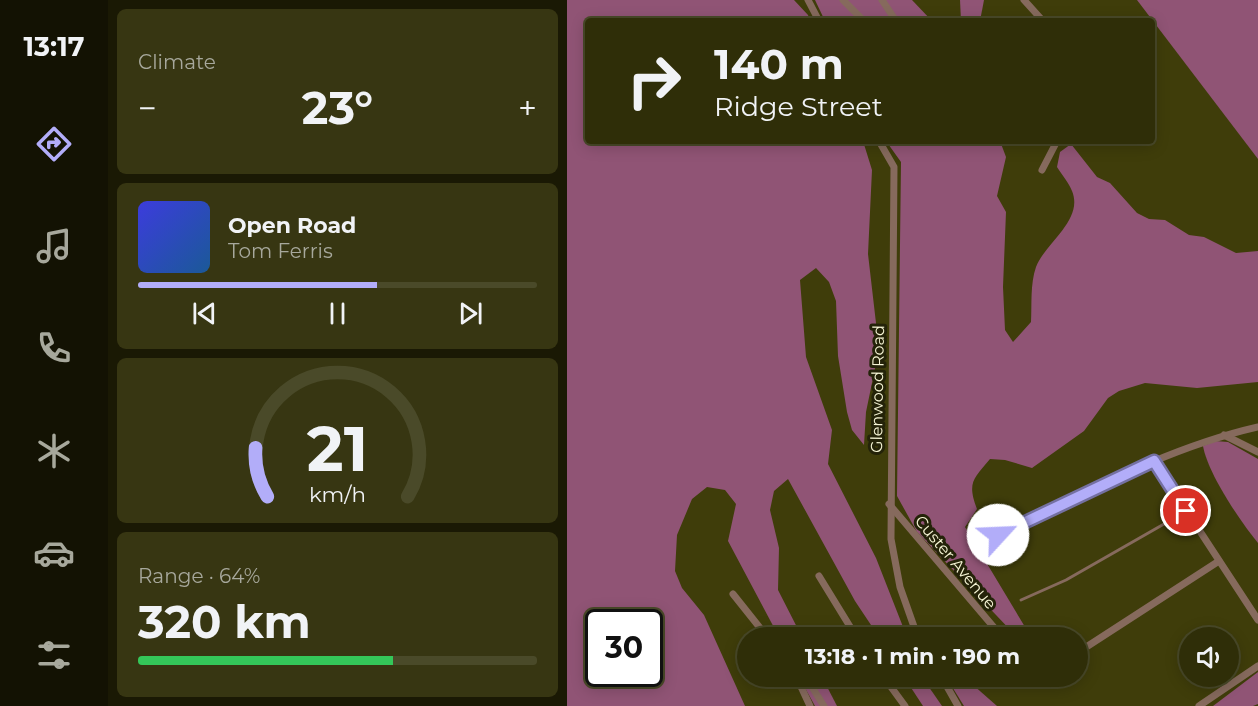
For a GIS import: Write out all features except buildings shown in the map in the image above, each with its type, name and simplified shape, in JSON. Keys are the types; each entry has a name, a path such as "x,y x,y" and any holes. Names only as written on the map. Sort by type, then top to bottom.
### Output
{"street":[{"path":"808,0 817,18"},
{"path":"843,0 861,18"},
{"path":"882,0 894,18"},
{"path":"1023,0 1040,18"},
{"name":"Glenwood Road","path":"881,144 894,167 889,504 891,539 900,587 914,627"},
{"path":"1043,170 1056,144"},
{"path":"998,535 1154,461 1224,435 1258,427"},
{"path":"1224,435 1258,452"},
{"path":"1154,461 1258,620"},
{"name":"Custer Avenue","path":"889,504 994,627"},
{"path":"1088,646 1219,561"},
{"path":"819,576 850,627"},
{"path":"733,594 759,627"},
{"path":"1199,706 1258,666"},
{"path":"801,687 810,706"},
{"path":"812,687 824,706"},
{"path":"891,687 905,706"},
{"path":"947,687 958,706"}],"lane":[{"path":"1021,600 1086,570 1186,511"}],"shaded area":[{"path":"567,0 794,0 809,18 585,18 585,144 864,144 872,170 868,254 879,349 866,412 864,445 852,430 847,412 838,356 836,301 829,282 816,268 800,280 806,357 832,430 828,464 876,558 903,627 872,627 855,601 788,479 774,491 770,510 779,548 778,590 797,627 774,627 728,541 736,504 725,490 707,487 692,499 677,535 675,571 682,588 704,615 745,706 567,706"},
{"path":"815,0 912,0 929,18 824,18"},
{"path":"960,0 984,0 981,18 961,18"},
{"path":"1137,0 1258,0 1258,159 1155,24 1155,18 1151,18"},
{"path":"888,144 1001,144 1006,157 997,196 1006,212 1003,287 1005,330 1013,342 1031,322 1032,287 1036,267 1073,212 1072,191 1057,167 1060,152 1071,144 1097,177 1110,183 1137,213 1149,219 1165,220 1189,235 1204,237 1236,253 1258,251 1258,382 1197,388 1145,383 1119,391 1108,398 1084,431 1032,468 1005,460 990,459 976,477 972,493 977,509 965,527 1025,627 1007,627 917,532 897,496 901,162"},
{"path":"1215,441 1228,442 1258,459 1258,543 1234,510 1211,470 1203,446"},
{"path":"1258,672 1258,704 1213,706 1239,687"},
{"path":"805,687 827,687 837,706 815,706"},
{"path":"911,687 929,687 942,706 923,706"},
{"path":"952,687 975,687 997,706 964,706"}],"route":[{"path":"998,535 1154,461 1186,511"}]}
